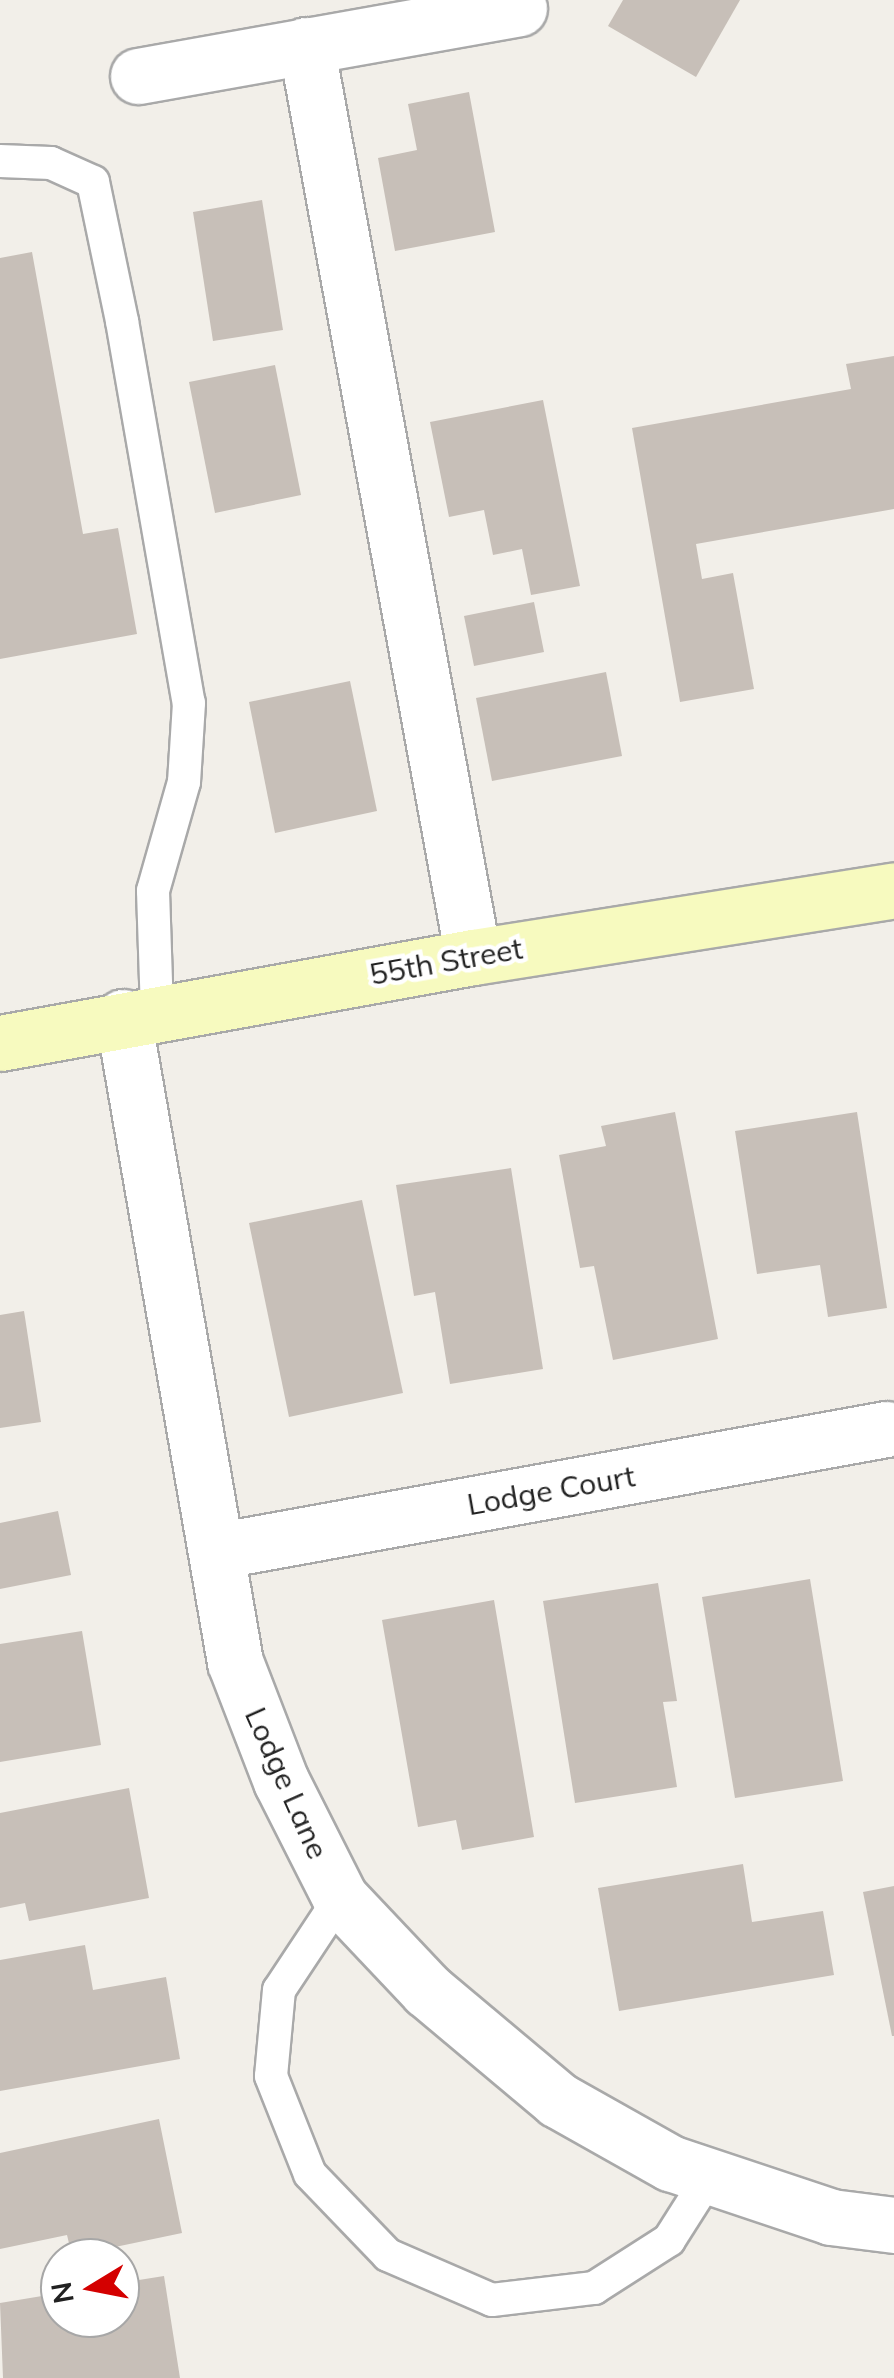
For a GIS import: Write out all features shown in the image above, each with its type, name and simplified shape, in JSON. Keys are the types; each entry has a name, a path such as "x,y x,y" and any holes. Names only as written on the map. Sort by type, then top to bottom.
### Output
{"main road":[{"name":"55th Street","path":"0,1043 140,1014 473,957 894,890"}],"street":[{"path":"138,76 518,8"},
{"path":"306,45 473,957"},
{"name":"Lodge Lane","path":"140,1014 235,1662 281,1781 340,1898 427,1990 558,2100 670,2163 831,2217 894,2224"},
{"name":"Lodge Court","path":"216,1551 891,1441"}],"lane":[{"path":"0,161 50,163 92,182 122,321 189,703 184,782 153,890 140,1014"},
{"path":"340,1898 279,1990 271,2076 310,2174 388,2255 492,2300 594,2288 669,2240 709,2177"}],"building":[{"path":"623,0 740,0 696,77 608,26"},
{"path":"469,92 495,232 395,251 378,158 417,150 408,104"},
{"path":"262,200 283,330 213,341 193,212"},
{"path":"32,252 83,534 118,528 137,634 0,659 0,258"},
{"path":"894,356 894,509 696,544 702,579 733,573 754,689 680,702 632,428 851,389 846,364"},
{"path":"275,365 301,495 215,513 189,382"},
{"path":"543,400 580,586 531,595 522,549 493,555 484,510 449,517 430,422"},
{"path":"534,602 544,652 474,666 464,616"},
{"path":"606,672 622,756 492,781 476,698"},
{"path":"350,681 377,811 275,833 249,702"},
{"path":"675,1112 718,1339 613,1360 594,1266 580,1268 559,1155 606,1146 601,1126"},
{"path":"857,1112 887,1308 828,1317 820,1265 757,1274 735,1131"},
{"path":"511,1168 543,1369 450,1384 435,1292 414,1296 396,1185"},
{"path":"362,1200 403,1393 289,1417 249,1223"},
{"path":"24,1311 41,1422 0,1428 0,1315"},
{"path":"58,1511 71,1575 0,1589 0,1523"},
{"path":"810,1579 843,1781 735,1798 702,1597"},
{"path":"658,1583 677,1701 663,1702 677,1787 575,1803 543,1601"},
{"path":"494,1600 534,1837 462,1850 456,1820 418,1827 382,1620"},
{"path":"82,1631 101,1745 0,1762 0,1644"},
{"path":"129,1788 149,1898 29,1921 25,1903 0,1908 0,1813"},
{"path":"743,1864 752,1922 823,1911 834,1975 619,2011 598,1888"},
{"path":"894,1886 894,2036 892,2036 863,1892"},
{"path":"85,1945 93,1990 166,1977 180,2059 0,2091 0,1960"},
{"path":"159,2119 182,2233 140,2242 140,2238 67,2235 0,2249 0,2153"},
{"path":"164,2276 180,2378 3,2378 0,2303 40,2296 40,2338 140,2338 140,2280"}]}
